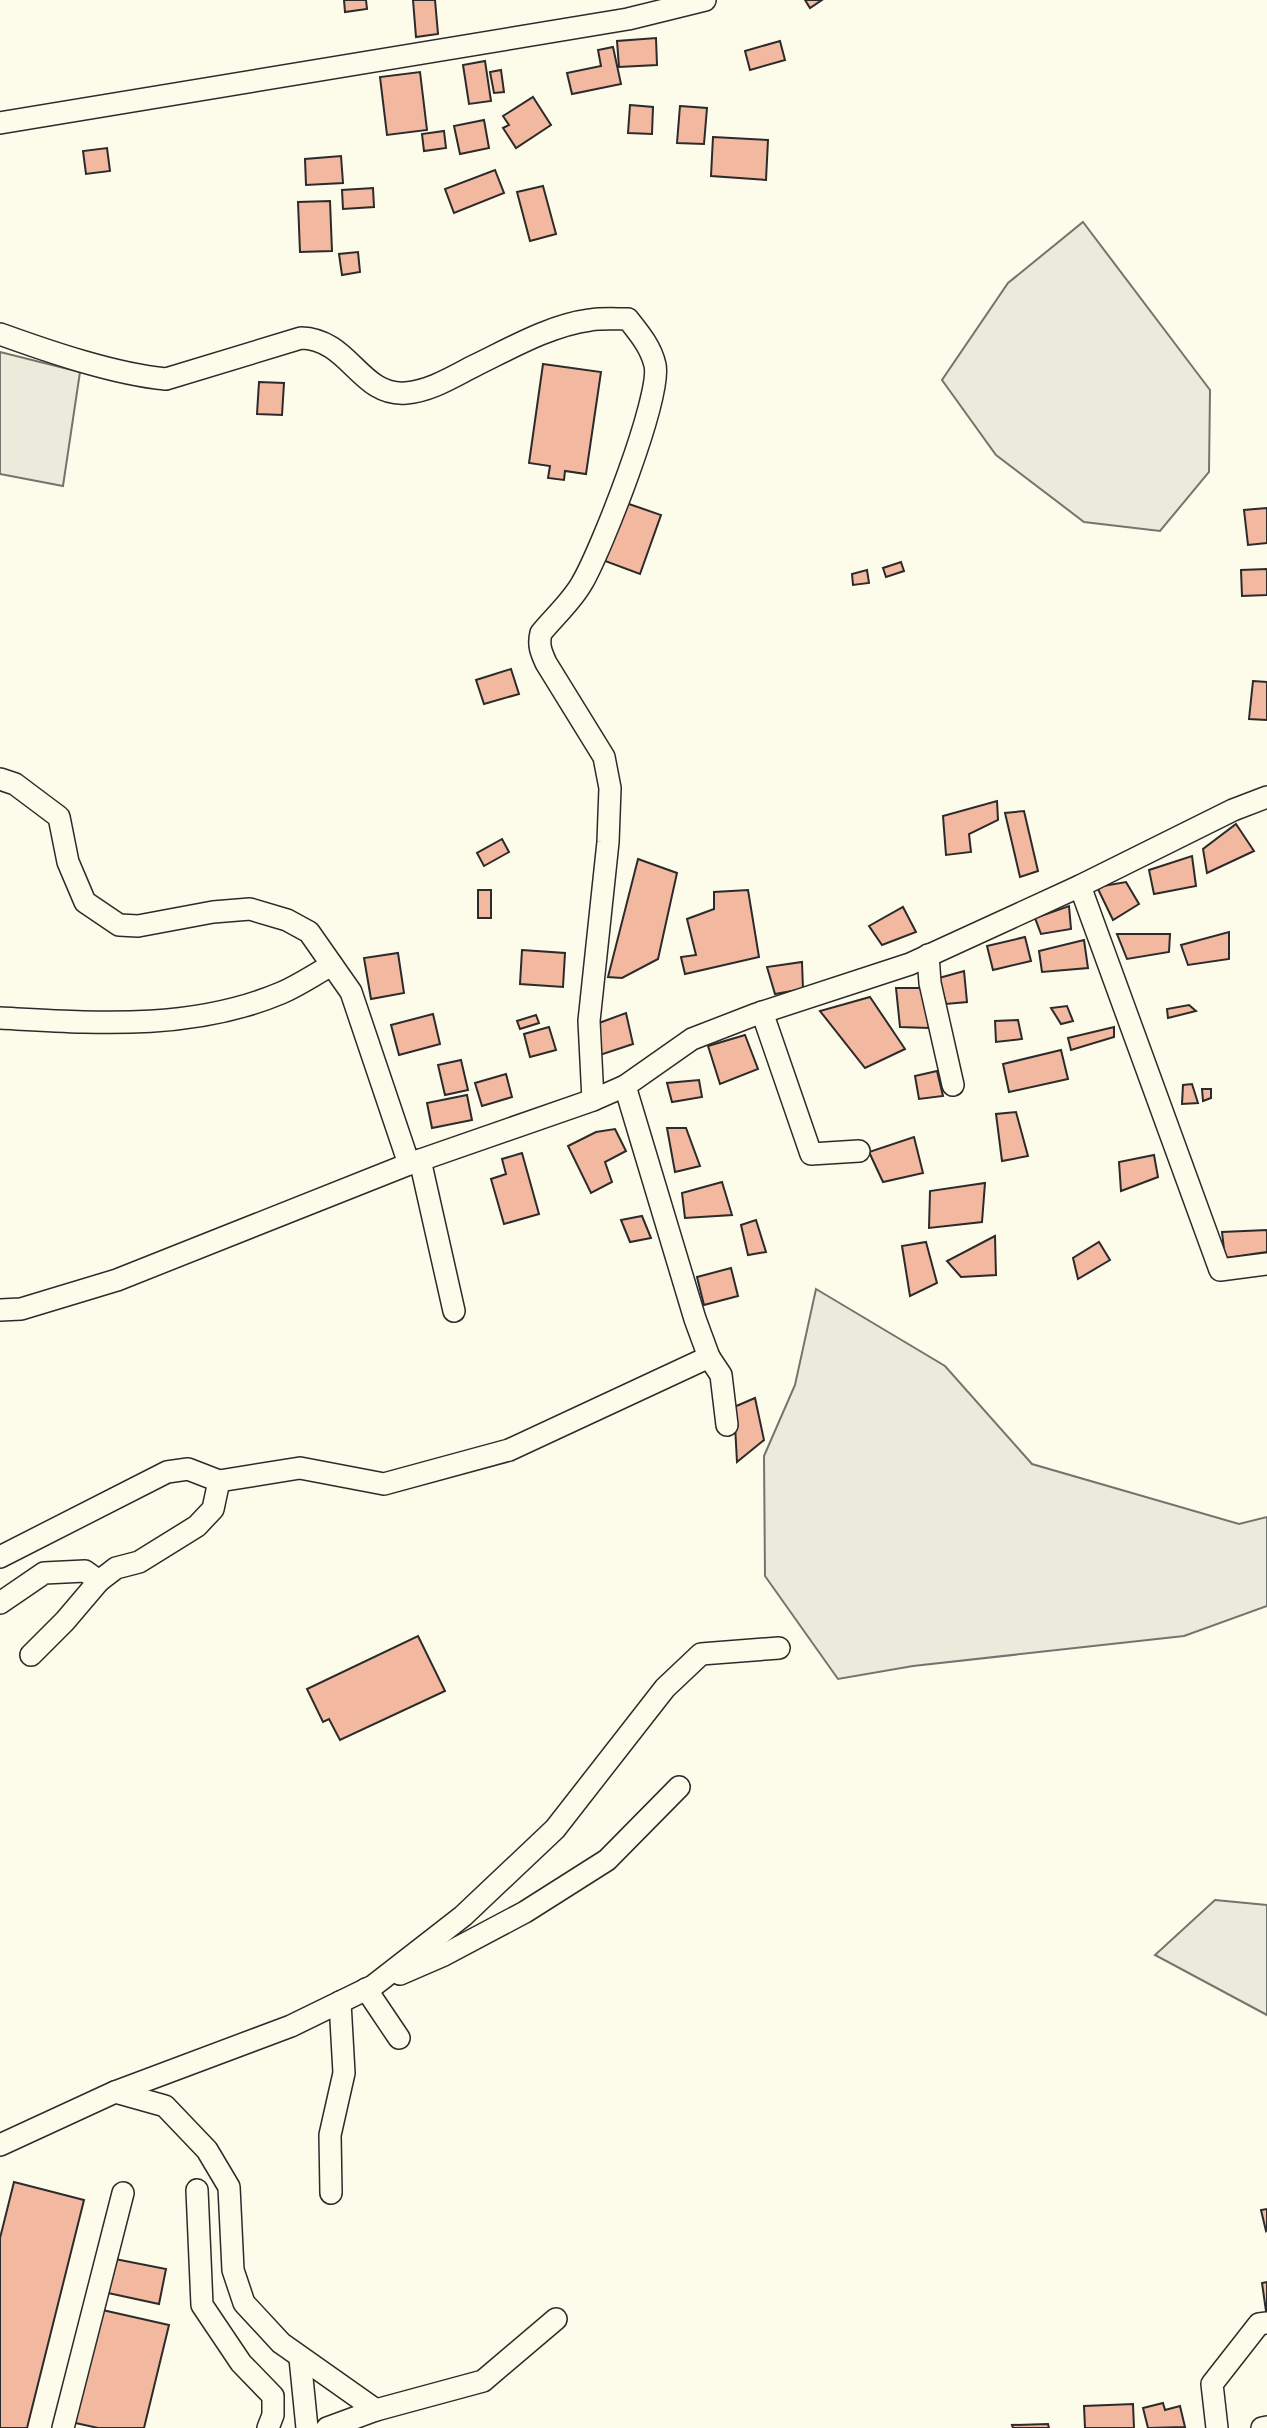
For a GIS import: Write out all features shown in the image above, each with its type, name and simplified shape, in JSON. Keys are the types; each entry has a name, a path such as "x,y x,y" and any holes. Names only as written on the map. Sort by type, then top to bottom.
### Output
{"street":[{"path":"0,123 628,19 705,0"},
{"path":"0,334 104,366 166,379 301,338 313,338 334,348 381,389 405,394 422,391 501,353 578,322 628,319 647,344 656,367 653,398 611,520 582,584 541,633 539,641 545,663 604,757 610,788 608,842 589,1021 593,1100"},
{"path":"0,779 15,784 59,817 68,862 85,902 119,925 138,926 213,912 250,909 287,920 309,932 351,992 415,1162 453,1311"},
{"path":"0,1310 21,1309 117,1280 415,1162 593,1100 625,1086 692,1038 762,1012 910,964 1080,886 1233,810 1267,797"},
{"path":"1080,886 1220,1270 1267,1264"},
{"path":"928,955 930,983 953,1085"},
{"path":"0,1018 144,1023 212,1015 281,993 332,965"},
{"path":"762,1012 811,1154 859,1151"},
{"path":"625,1086 695,1319 709,1357 721,1376 727,1425"},
{"path":"0,1557 167,1472 187,1469 219,1481 300,1468 384,1483 509,1450 709,1357"},
{"path":"31,1655 99,1581 116,1568 139,1562 197,1526 213,1509 219,1481"},
{"path":"0,1603 44,1573 85,1571 99,1581"},
{"path":"369,1988 463,1916 555,1829 665,1688 701,1654 779,1648"},
{"path":"0,2145 115,2092 291,2026 444,1955 513,1918 607,1860 679,1787"},
{"path":"369,1988 398,2038"},
{"path":"331,2193 330,2135 344,2073 340,2002"},
{"path":"115,2092 165,2106 207,2150 229,2187 233,2270 244,2303 281,2343 376,2410"},
{"path":"197,2190 202,2305 241,2363 273,2396 273,2415 268,2428"},
{"path":"63,2428 123,2193"},
{"path":"327,2428 376,2410 483,2381 556,2319"},
{"path":"1217,2428 1212,2384 1259,2324 1267,2323"},
{"path":"300,2358 307,2428"},
{"path":"1262,2428 1267,2427"}],"shaded area":[{"path":"1083,222 1210,390 1209,472 1160,531 1084,522 996,455 942,380 1008,283"},
{"path":"0,352 80,372 63,486 0,474"},
{"path":"816,1289 945,1366 1032,1464 1239,1524 1267,1517 1267,1606 1184,1636 913,1666 838,1679 765,1576 764,1456 795,1385"},
{"path":"1215,1900 1267,1905 1267,2015 1155,1955"}],"building":[{"path":"344,0 366,0 367,9 345,12"},
{"path":"413,0 435,0 438,34 416,37"},
{"path":"805,0 822,0 810,8"},
{"path":"656,38 657,65 619,67 617,41"},
{"path":"780,41 785,60 750,70 745,51"},
{"path":"613,47 621,84 572,94 567,73 601,66 598,50"},
{"path":"485,61 491,101 469,104 463,65"},
{"path":"501,70 504,92 494,93 490,72"},
{"path":"420,72 427,130 387,135 380,77"},
{"path":"533,97 551,125 516,148 503,128 509,125 503,116"},
{"path":"630,105 653,107 652,134 628,133"},
{"path":"680,106 707,108 704,144 677,143"},
{"path":"484,120 489,148 460,154 454,126"},
{"path":"444,131 446,148 424,151 422,134"},
{"path":"713,137 768,140 766,180 711,176"},
{"path":"107,148 110,171 86,174 83,151"},
{"path":"341,156 343,183 306,185 305,159"},
{"path":"495,170 504,193 454,213 445,189"},
{"path":"543,186 556,234 530,241 517,192"},
{"path":"373,188 374,207 343,209 342,190"},
{"path":"330,201 332,251 300,252 298,202"},
{"path":"358,252 360,272 342,275 339,254"},
{"path":"543,364 601,372 586,474 565,471 564,480 548,478 550,466 529,463"},
{"path":"259,382 284,383 282,415 257,414"},
{"path":"626,503 661,515 640,574 605,561"},
{"path":"1267,508 1267,543 1248,545 1244,510"},
{"path":"901,562 904,571 886,577 883,568"},
{"path":"1267,569 1267,595 1242,596 1241,570"},
{"path":"867,570 869,583 853,585 852,574"},
{"path":"511,669 519,694 484,704 476,680"},
{"path":"1253,681 1267,682 1267,720 1249,719"},
{"path":"997,801 998,820 969,834 971,852 946,855 943,816"},
{"path":"1024,811 1038,871 1020,877 1005,813"},
{"path":"1236,824 1254,851 1207,873 1203,849"},
{"path":"502,839 509,852 484,866 477,853"},
{"path":"1192,856 1196,886 1154,894 1149,870"},
{"path":"638,859 677,873 658,959 622,978 608,977"},
{"path":"1126,882 1139,904 1113,920 1097,887"},
{"path":"478,890 491,890 491,918 478,918"},
{"path":"748,890 759,957 685,974 681,957 696,955 687,919 714,909 714,892"},
{"path":"1069,906 1071,929 1041,934 1035,918"},
{"path":"903,907 916,932 882,945 869,926"},
{"path":"1229,932 1229,959 1188,965 1181,945"},
{"path":"1117,934 1170,934 1169,952 1127,959"},
{"path":"1025,937 1031,961 993,970 987,946"},
{"path":"1084,940 1088,968 1042,972 1039,951"},
{"path":"522,950 565,953 563,987 520,984"},
{"path":"398,953 404,993 371,999 364,958"},
{"path":"802,962 803,989 775,994 767,967"},
{"path":"964,971 967,1002 946,1004 939,978"},
{"path":"896,988 923,988 929,1028 900,1027"},
{"path":"870,997 905,1049 865,1068 820,1011"},
{"path":"1189,1005 1196,1011 1168,1018 1167,1009"},
{"path":"1067,1006 1073,1021 1061,1024 1051,1008"},
{"path":"626,1013 633,1044 600,1055 599,1023"},
{"path":"433,1014 440,1044 399,1055 391,1025"},
{"path":"536,1015 539,1023 520,1029 517,1021"},
{"path":"1018,1020 1022,1039 996,1042 995,1021"},
{"path":"549,1027 556,1050 530,1057 524,1034"},
{"path":"1114,1027 1114,1037 1071,1050 1068,1038"},
{"path":"745,1035 758,1069 720,1084 708,1046"},
{"path":"1061,1050 1068,1079 1009,1092 1003,1064"},
{"path":"461,1060 468,1090 445,1095 438,1065"},
{"path":"937,1071 943,1096 919,1099 915,1076"},
{"path":"506,1074 512,1097 482,1106 475,1083"},
{"path":"699,1080 702,1097 672,1102 667,1083"},
{"path":"1192,1084 1198,1103 1182,1104 1183,1085"},
{"path":"1202,1089 1211,1089 1211,1098 1203,1101"},
{"path":"467,1095 472,1120 432,1128 427,1103"},
{"path":"1016,1112 1028,1156 1002,1161 996,1114"},
{"path":"667,1128 686,1128 700,1166 675,1172"},
{"path":"615,1129 626,1151 605,1162 612,1182 591,1193 568,1146 596,1132"},
{"path":"914,1137 923,1173 883,1182 869,1152"},
{"path":"522,1153 539,1214 504,1224 491,1179 506,1174 502,1159"},
{"path":"1154,1155 1158,1177 1121,1191 1119,1162"},
{"path":"722,1182 732,1215 685,1218 682,1193"},
{"path":"985,1183 982,1222 929,1228 930,1191"},
{"path":"642,1216 651,1238 630,1242 621,1220"},
{"path":"756,1220 766,1252 748,1255 741,1225"},
{"path":"1267,1230 1267,1252 1225,1258 1222,1232"},
{"path":"995,1236 996,1275 961,1277 947,1261"},
{"path":"926,1242 937,1283 910,1296 902,1246"},
{"path":"1099,1242 1110,1260 1078,1279 1073,1258"},
{"path":"731,1268 738,1296 704,1305 697,1277"},
{"path":"755,1398 764,1440 737,1462 734,1407"},
{"path":"418,1636 445,1691 340,1740 329,1719 323,1722 307,1689"},
{"path":"14,2182 84,2200 27,2428 0,2428 0,2238"},
{"path":"1267,2209 1267,2230 1266,2231 1261,2210"},
{"path":"115,2259 166,2269 159,2304 108,2293"},
{"path":"1267,2282 1267,2311 1266,2311 1262,2283"},
{"path":"98,2309 169,2325 144,2428 98,2428 71,2422"},
{"path":"1163,2403 1165,2410 1180,2406 1185,2427 1148,2428 1143,2408"},
{"path":"1133,2404 1134,2428 1085,2428 1084,2406"},
{"path":"1048,2424 1049,2428 1013,2428 1012,2425"}]}
